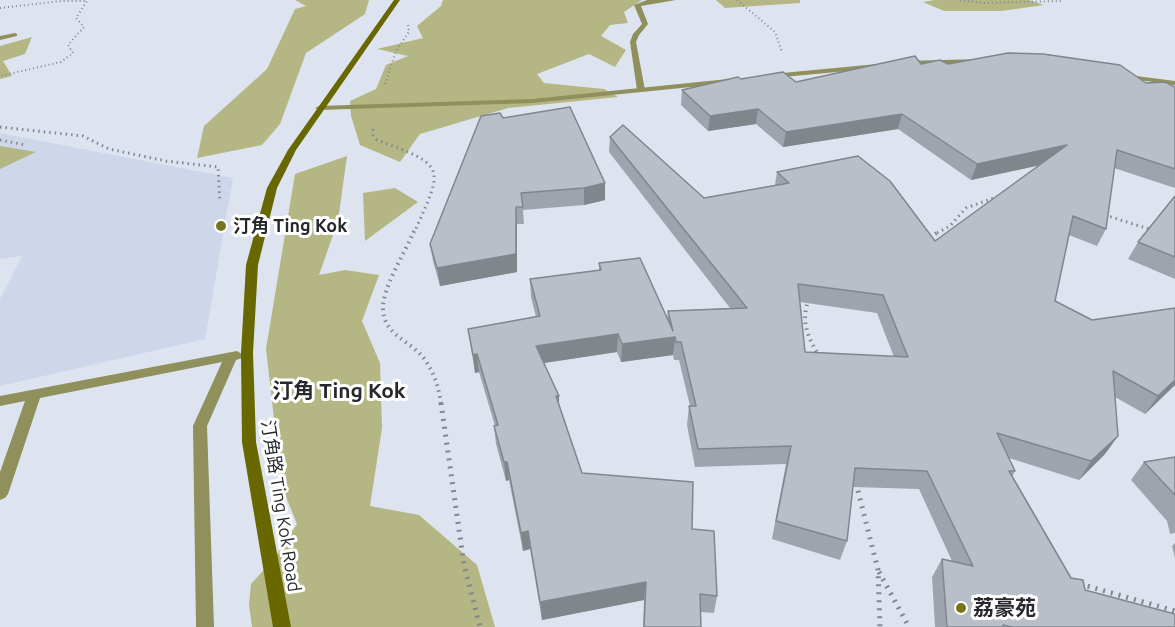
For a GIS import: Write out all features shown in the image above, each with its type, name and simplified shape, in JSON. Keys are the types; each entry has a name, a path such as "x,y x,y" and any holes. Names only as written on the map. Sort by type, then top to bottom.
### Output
{"main road":[{"name":"汀角路 Ting Kok Road","path":"282,627 249,442 247,353 252,265 272,188 292,150 319,108 397,0"}],"street":[{"path":"641,90 633,42 636,34 645,24 637,6 650,1 673,0"},
{"path":"0,38 15,35"},
{"path":"897,64 992,61"},
{"path":"759,78 885,65"},
{"path":"1118,75 1175,83"},
{"path":"319,108 532,101 735,80"},
{"path":"0,401 247,353"},
{"path":"205,627 200,426 231,356"},
{"path":"0,494 35,393"}],"path":[{"path":"737,0 775,32 783,54 806,73"},
{"path":"960,0 983,3 1062,1"},
{"path":"0,8 87,1 76,18 84,27 68,45 73,53 61,62 0,76"},
{"path":"413,16 408,24 409,32 396,51 377,107 372,132 374,137 424,158 431,165 436,177 434,189 388,289 383,309 390,329 397,338 418,352 428,364 440,396 464,565 480,627"},
{"path":"0,127 83,136 109,148 166,161 218,167 220,202"},
{"path":"0,140 26,145"},
{"path":"920,241 950,226 966,208 1003,195"},
{"path":"1103,214 1155,231"},
{"path":"811,296 804,313 804,326 813,347 824,364"},
{"path":"855,477 878,570 880,627"},
{"path":"878,570 909,627"},
{"path":"1077,594 1075,582 1175,611"}],"shaded area":[{"path":"0,133 233,178 205,339 0,386 0,299 22,256 0,259"}],"green space":[{"path":"295,0 369,0 365,14 306,53 280,124 262,145 197,158 204,126 267,69 295,9 306,6"},
{"path":"443,0 642,0 624,12 628,23 610,25 601,36 626,50 615,67 589,54 537,74 544,83 604,89 618,97 508,108 420,134 400,162 360,145 351,116 350,101 376,89 386,65 408,56 377,49 423,38 417,26 441,6"},
{"path":"716,0 800,0 800,3 725,8"},
{"path":"1029,0 1044,5 1001,11 944,11 923,2"},
{"path":"32,37 25,54 3,61 12,76 0,79 0,46"},
{"path":"0,146 36,152 0,169"},
{"path":"347,156 338,221 319,275 345,270 379,275 362,321 380,363 382,428 370,506 419,515 477,565 495,627 252,627 249,605 251,584 274,559 297,524 282,487 266,349 295,174"},
{"path":"395,188 418,202 365,241 363,193"}],"building":[{"path":"1008,53 1043,54 1120,65 1146,83 1165,82 1175,87 1175,169 1117,150 1106,229 1073,216 1055,301 1092,320 1175,308 1175,380 1158,396 1113,371 1118,436 1091,461 997,433 1015,471 1009,471 1071,578 1083,580 1085,590 1175,614 1175,627 1012,627 1003,625 1004,627 947,627 942,559 973,566 927,471 855,468 847,541 776,521 791,446 698,449 689,406 696,406 681,342 676,342 675,337 622,344 618,334 536,346 559,396 556,396 582,473 693,482 692,529 714,531 717,596 700,594 701,627 644,627 646,582 540,602 528,531 521,533 507,462 504,462 494,426 498,425 477,354 473,355 468,329 540,316 530,279 601,270 599,263 640,258 673,331 668,311 747,308 610,137 623,125 704,198 789,183 777,172 858,156 890,181 935,241 1067,145 977,164 902,114 786,132 758,109 710,116 682,90 738,77 741,79 783,72 796,82 915,56 921,64 940,60 948,64","holes":["798,284 883,295 908,357 805,352"]},
{"path":"570,107 605,183 584,188 521,193 523,207 516,207 516,254 437,268 430,244 481,116 500,113 503,118"},
{"path":"1175,196 1175,257 1138,242"},
{"path":"1175,457 1175,495 1144,462"}],"place":[{"name":"汀角 Ting Kok","path":"221,226"},
{"name":"荔豪苑","path":"961,608"}],"district":[{"name":"汀角 Ting Kok","path":"339,391"}]}
